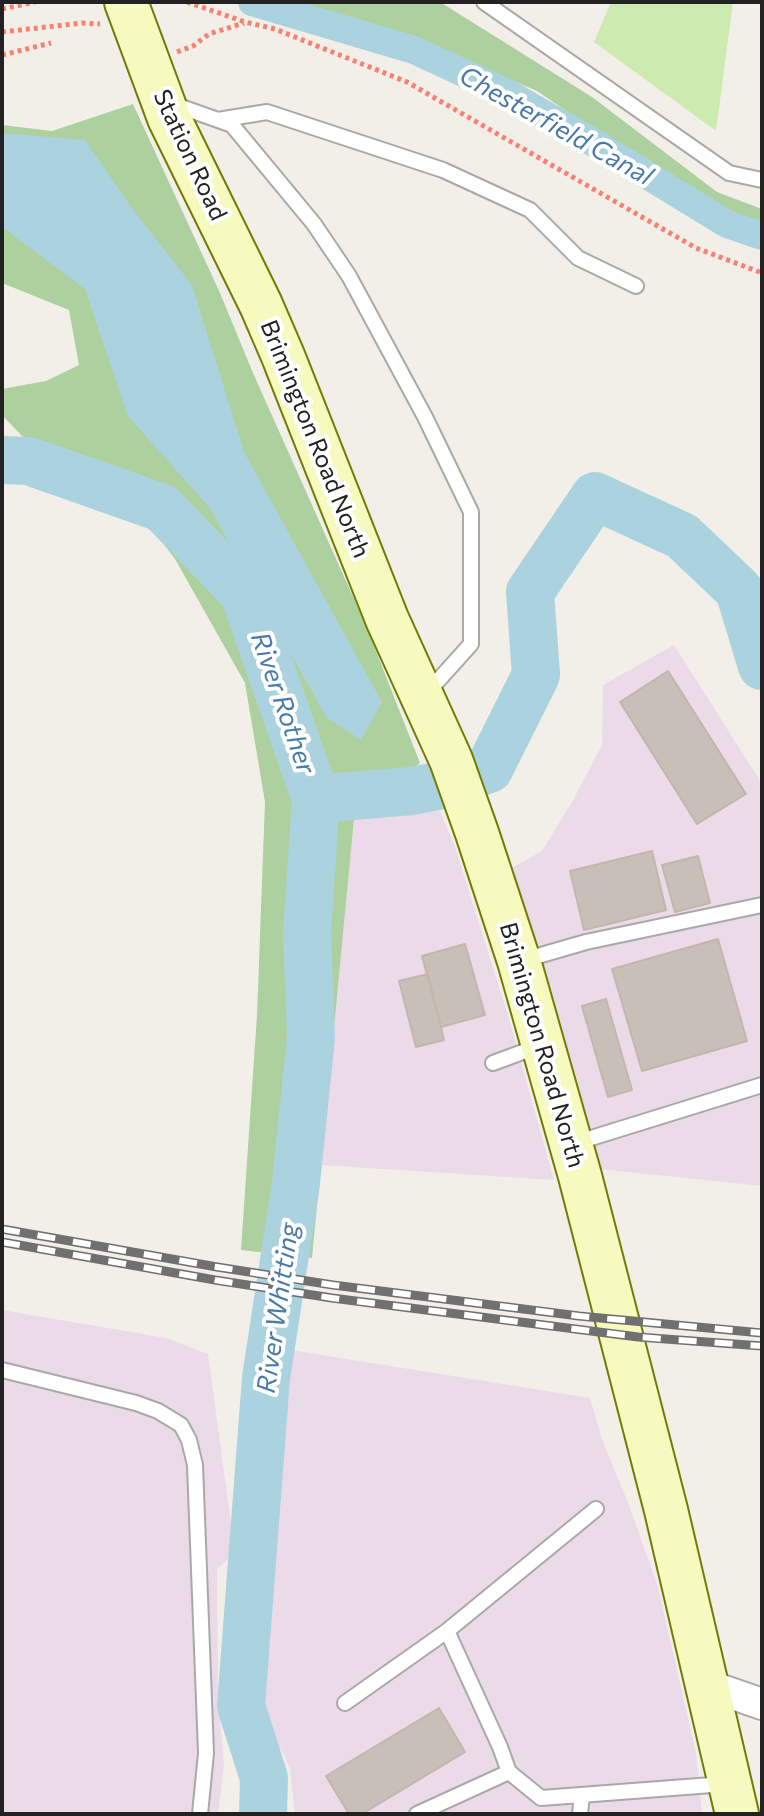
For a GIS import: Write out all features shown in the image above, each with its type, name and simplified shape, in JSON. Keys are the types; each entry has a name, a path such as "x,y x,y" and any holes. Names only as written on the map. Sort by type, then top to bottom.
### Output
{"main road":[{"name":"Station Road","path":"136,29 169,118 261,305"},
{"name":"Brimington Road North","path":"261,305 387,619 451,760 519,961 572,1144 666,1510 733,1799"}],"street":[{"path":"707,1685 762,1704"}],"lane":[{"path":"484,2 729,173 762,180"},
{"path":"163,100 232,125 314,224 349,276 425,417 471,512 471,644 423,698"},
{"path":"218,120 267,112 443,170 530,210 578,258 636,286"},
{"path":"519,961 586,942 762,905"},
{"path":"493,1063 543,1045"},
{"path":"572,1144 762,1085"},
{"path":"2,1370 158,1411 181,1425 189,1440 195,1465 206,1753 200,1814"},
{"path":"345,1703 447,1631 596,1509"},
{"path":"447,1631 509,1772 541,1798 582,1795 733,1799"},
{"path":"417,1814 509,1772"},
{"path":"580,1814 582,1795"}],"path":[{"path":"2,9 35,2"},
{"path":"187,2 275,29 407,82 696,248 762,273"},
{"path":"2,32 82,23 136,29 175,53 193,46 209,34 245,22"},
{"path":"2,55 51,43"}],"shaded area":[{"path":"674,645 759,779 762,793 762,1186 599,1169 508,870 542,851 602,745 603,685"},
{"path":"420,763 455,847 508,1015 554,1180 320,1165 355,807"},
{"path":"2,1310 166,1338 208,1354 235,1553 217,1569 218,1695 224,1765 218,1814 2,1814"},
{"path":"291,1350 590,1398 603,1442 658,1587 696,1753 702,1814 295,1814 290,1768 271,1729 256,1662"}],"green space":[{"path":"287,2 440,2 592,97 717,192 762,209 762,226 733,219 686,193 537,91 396,32"},
{"path":"611,2 733,2 716,131 594,42"},
{"path":"133,104 367,628 420,763 355,808 312,1258 241,1250 257,1015 265,802 245,683 175,559 99,466 22,436 2,415 2,389 46,381 79,365 69,310 2,283 2,125 52,131"}],"water":[{"path":"2,133 85,140 131,207 192,285 244,452 382,702 361,740 326,717 209,507 128,416 85,289 2,227"}],"building":[{"path":"668,671 746,794 697,824 620,702"},
{"path":"652,851 666,910 584,930 570,871"},
{"path":"698,856 710,903 675,912 662,865"},
{"path":"718,939 747,1041 642,1071 612,969"},
{"path":"465,944 485,1015 441,1027 422,956"},
{"path":"428,974 444,1040 416,1047 399,981"},
{"path":"606,999 632,1090 608,1097 582,1006"},
{"path":"439,1708 465,1752 362,1814 349,1814 326,1776"}],"waterway":[{"name":"Chesterfield Canal","path":"252,2 414,50 509,94 727,224 762,236"},
{"name":"River Rother","path":"2,460 29,461 162,508 244,593 316,799 412,791 447,784 489,769 536,675 530,592 595,496 682,536 739,590 762,666"},
{"name":"River Whitting","path":"263,1814 264,1778 241,1706 266,1378 296,1183 311,1037 307,932 316,799"}],"railway":[{"path":"2,1229 333,1285 579,1316 762,1333"},
{"path":"2,1242 332,1298 638,1337 762,1346"}]}
